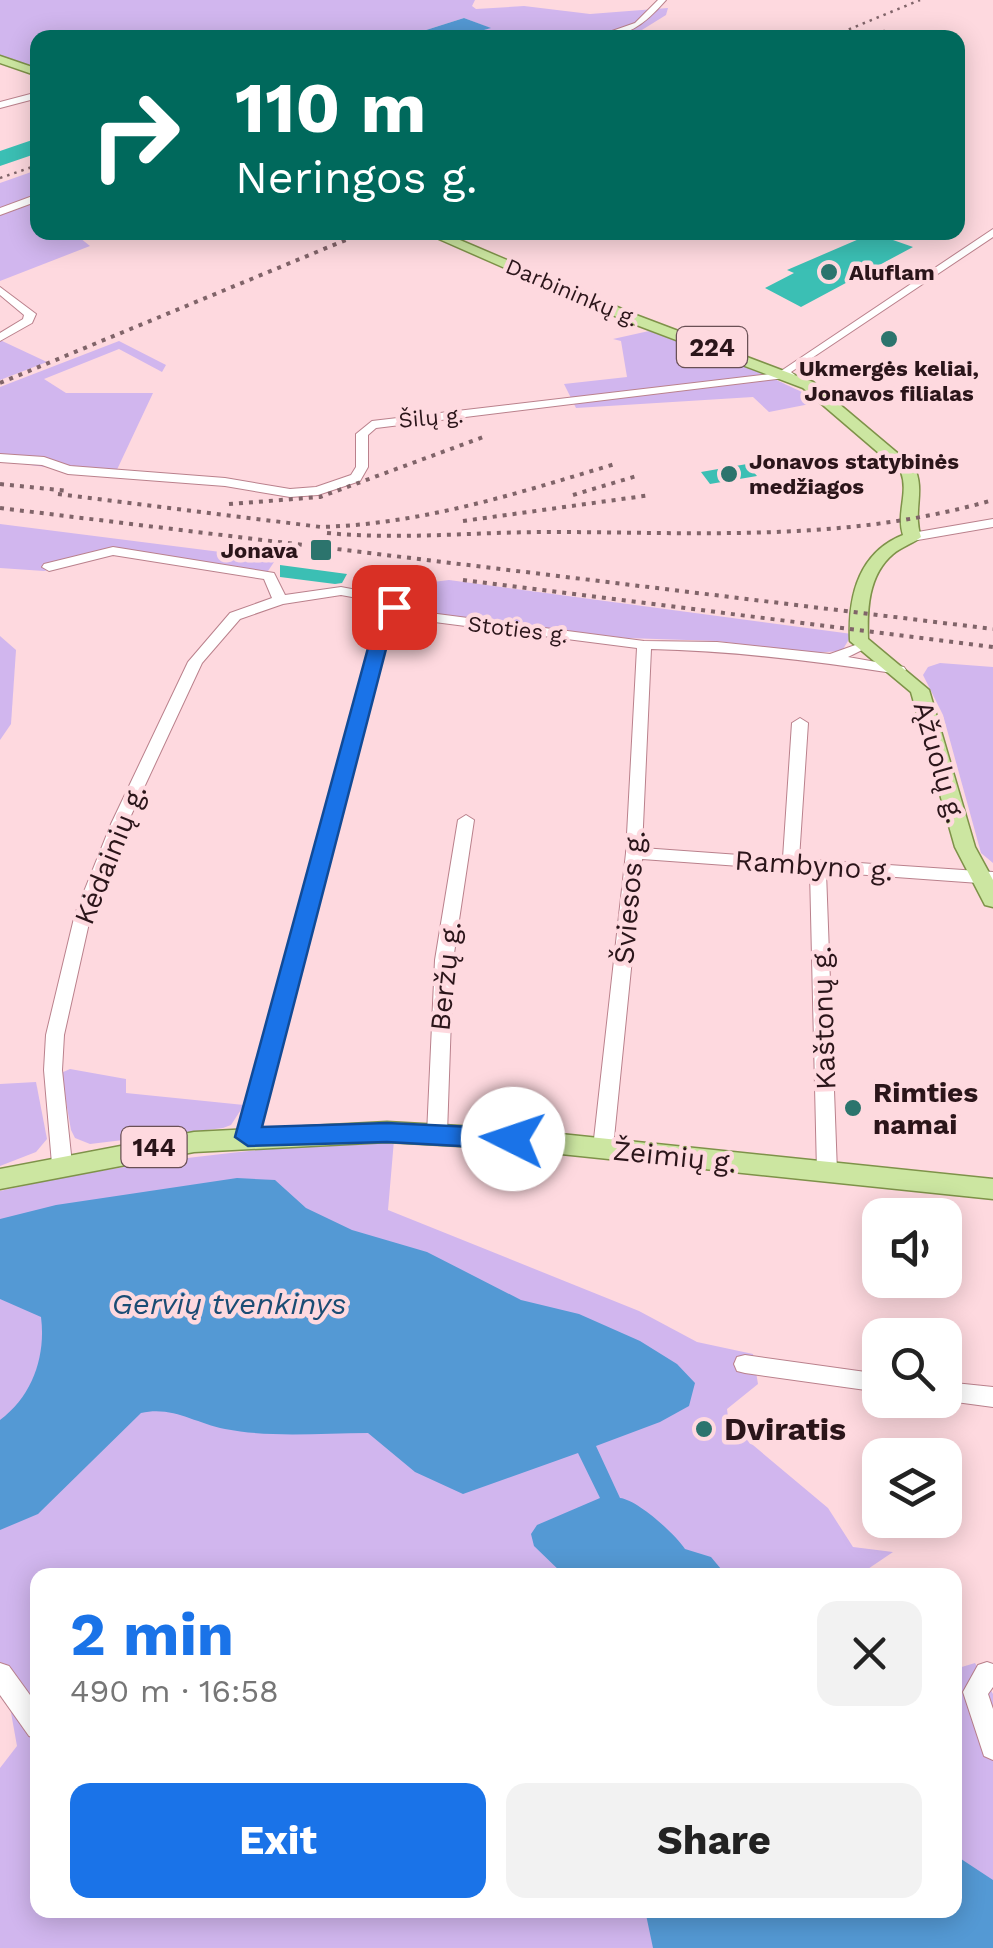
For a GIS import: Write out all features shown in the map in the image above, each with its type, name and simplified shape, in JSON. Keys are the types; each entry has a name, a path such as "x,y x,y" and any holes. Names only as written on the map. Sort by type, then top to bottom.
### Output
{"main road":[{"path":"0,58 30,70"},
{"name":"Darbininkų g.","path":"448,240 632,318 786,374 834,403 908,470 913,483 907,522 912,537"},
{"path":"861,647 858,632 870,566 889,546 912,537"},
{"name":"Ąžuolų g.","path":"861,647 914,681 926,702 953,808 993,900"},
{"name":"Žeimių g.","path":"0,1179 62,1164 248,1137 437,1134 993,1189"}],"street":[{"path":"624,30 638,26 662,0"},
{"path":"0,105 30,97"},
{"path":"0,212 30,200"},
{"path":"786,374 993,232"},
{"path":"0,290 30,314 28,321 0,338"},
{"name":"Šilų g.","path":"0,458 44,462 68,470 224,482 290,492 318,491 356,478 362,467 362,434 372,425 546,408 786,374"},
{"path":"912,537 993,523"},
{"path":"49,567 112,551 268,576 280,600"},
{"name":"Stoties g.","path":"280,600 341,591 378,598 418,616 644,645 717,646 898,670"},
{"name":"Kėdainių g.","path":"62,1164 52,1070 55,1035 84,914 120,824 196,662 234,616 280,600"},
{"path":"248,1137 336,794 383,626 394,607"},
{"name":"Šviesos g.","path":"603,1148 634,852 644,645"},
{"path":"832,660 861,647"},
{"path":"790,862 800,723"},
{"name":"Beržų g.","path":"437,1134 444,960 466,820"},
{"name":"Rambyno g.","path":"634,852 986,877"},
{"name":"Kaštonų g.","path":"818,864 827,1172"},
{"path":"745,1364 862,1380"},
{"path":"962,1394 993,1397"},
{"path":"987,1674 976,1692 993,1747"},
{"path":"0,1675 30,1716"}],"shaded area":[{"path":"0,0 475,0 472,6 476,9 524,6 590,14 668,8 666,15 642,30 483,30 490,28 464,18 426,30 30,30 30,67 0,56"},
{"path":"30,172 30,240 82,240 90,246 0,281 0,183"},
{"path":"649,331 768,374 820,402 769,412 753,397 576,408 564,384 627,377 621,341 613,339"},
{"path":"0,340 47,362 0,380"},
{"path":"119,341 166,365 162,372 119,349 44,379 66,393 153,393 114,476 0,461 0,387"},
{"path":"0,524 276,559 264,577 116,554 44,571 0,568"},
{"path":"449,580 852,634 842,651 811,653 717,641 626,638 418,612 433,582"},
{"path":"0,636 16,650 11,724 0,740"},
{"path":"940,663 993,667 993,863 981,853 943,715 923,675 928,667"},
{"path":"70,1069 126,1079 126,1093 244,1105 231,1125 223,1128 90,1144 75,1138 71,1130 61,1073"},
{"path":"36,1082 47,1139 36,1152 0,1166 0,1084"},
{"path":"394,1140 388,1210 639,1311 697,1342 753,1354 758,1384 727,1409 729,1425 828,1508 853,1547 893,1552 869,1568 30,1568 30,1918 962,1918 962,1667 975,1663 993,1694 993,1948 0,1948 0,1768 17,1746 10,1707 0,1695 0,1191 98,1171 295,1147"}],"water":[{"path":"464,18 491,28 484,30 426,30"},
{"name":"Gervių tvenkinys","path":"237,1178 275,1180 306,1208 352,1230 427,1252 521,1300 579,1314 640,1341 677,1364 695,1383 689,1406 660,1422 596,1446 620,1498 656,1519 685,1549 711,1557 720,1568 557,1568 534,1546 531,1534 537,1525 600,1498 578,1453 463,1494 415,1472 368,1433 242,1432 153,1411 141,1413 38,1514 0,1530 0,1420 29,1387 39,1360 42,1331 41,1317 0,1299 0,1219 56,1205"},
{"path":"962,1860 993,1880 993,1948 653,1948 647,1918 962,1918"}],"building":[{"path":"30,141 30,156 0,166 0,151"},
{"name":"Aluflam","path":"857,240 893,240 913,247 801,307 765,288 794,273 787,270"},
{"name":"Jonavos statybinės medžiagos","path":"747,464 757,476 710,484 701,472"},
{"path":"280,565 347,574 342,583 335,584 280,577"}],"railway":[{"path":"847,30 920,0"},
{"path":"0,178 30,168"},
{"path":"0,383 346,240"},
{"path":"229,504 320,497 486,436"},
{"path":"58,494 321,527 359,525 506,496 615,464"},
{"path":"573,495 640,475"},
{"path":"0,484 69,491"},
{"path":"463,521 651,495"},
{"path":"327,533 410,536 772,532 882,523 993,500"},
{"path":"0,508 993,629"},
{"path":"463,580 993,647"}],"place":[{"name":"Aluflam","path":"829,272"},
{"name":"Ukmergės keliai, Jonavos filialas","path":"889,339"},
{"name":"Jonavos statybinės medžiagos","path":"729,474"},
{"name":"Jonava","path":"321,550"},
{"name":"Rimties namai","path":"853,1108"},
{"name":"Dviratis","path":"704,1429"}],"route":[{"path":"394,607 383,626 326,831 248,1137 387,1132 513,1139"}]}
